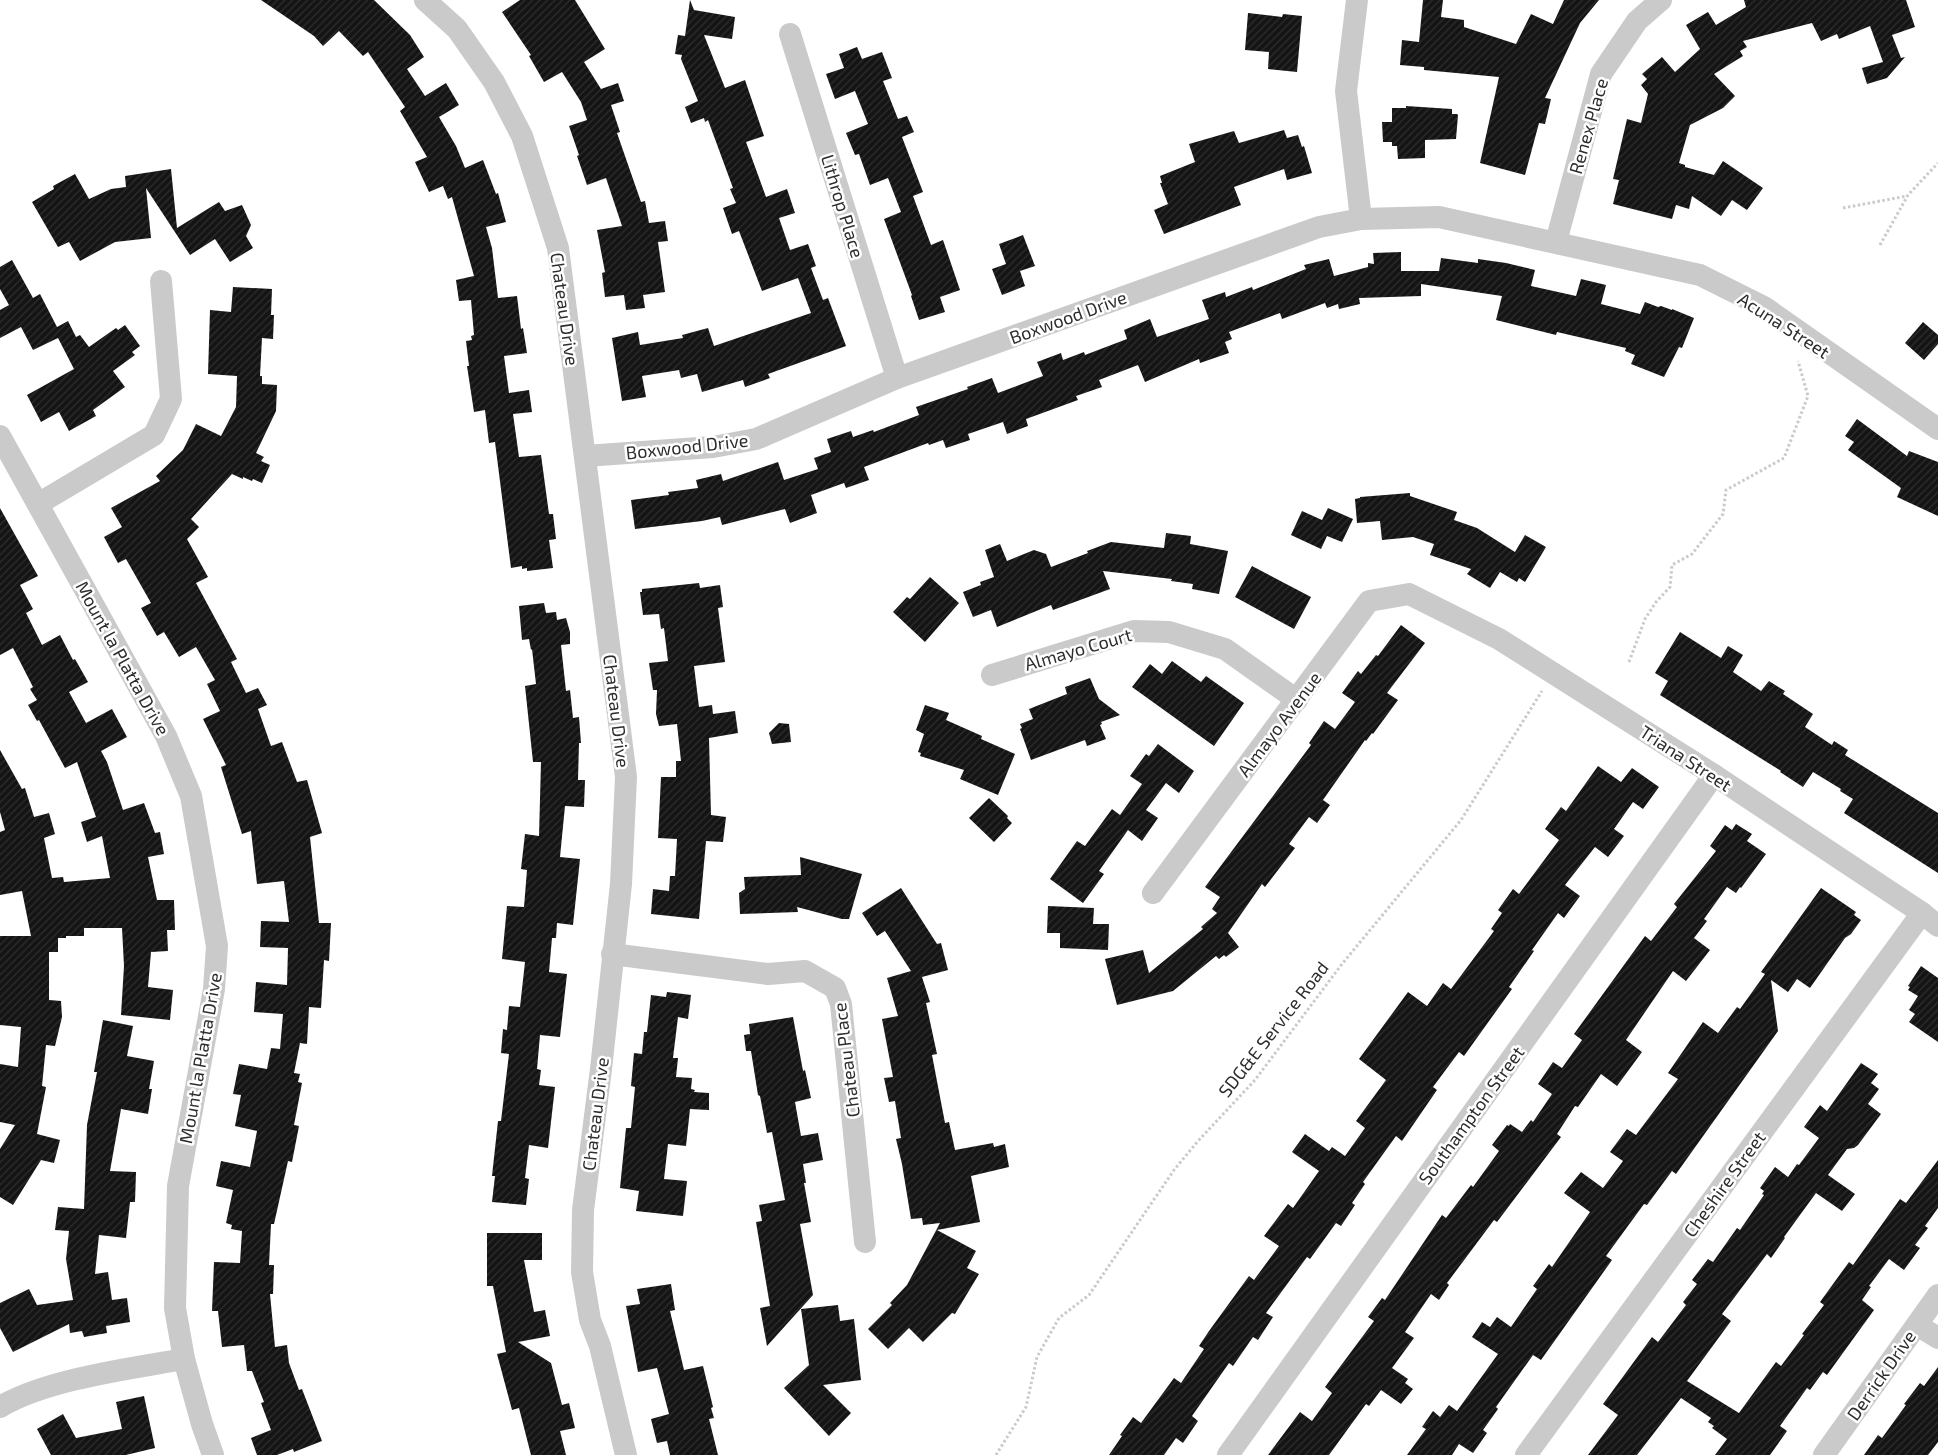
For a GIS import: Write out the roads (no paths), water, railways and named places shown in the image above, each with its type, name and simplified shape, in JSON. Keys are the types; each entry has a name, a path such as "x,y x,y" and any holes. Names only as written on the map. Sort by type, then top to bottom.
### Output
{"street":[{"name":"Chateau Drive","path":"425,0 456,29 494,82 522,136 558,248 626,777 621,884 601,1069 583,1210 582,1272 590,1320 600,1346 626,1455"},
{"path":"1357,0 1346,91 1361,219"},
{"name":"Renex Place","path":"1556,242 1601,74 1637,21 1661,0"},
{"name":"Lithrop Place","path":"790,34 897,378"},
{"name":"Boxwood Drive","path":"585,456 712,448 756,439 897,378 1319,226 1361,219 1439,216 1556,242"},
{"name":"Acuna Street","path":"1556,242 1700,275 1764,308 1938,429"},
{"path":"38,504 154,435 171,399 161,281"},
{"name":"Mount la Platta Drive","path":"0,436 166,736 192,796 217,946 214,989 178,1186 175,1308 184,1359 202,1424 213,1455"},
{"name":"Almayo Avenue","path":"1152,893 1369,601 1409,594 1426,602"},
{"name":"Triana Street","path":"1426,602 1499,639 1714,775 1930,919"},
{"name":"Almayo Court","path":"992,675 1134,631 1169,632 1225,649 1297,700"},
{"name":"Southampton Street","path":"1228,1455 1714,775"},
{"name":"Cheshire Street","path":"1526,1455 1930,919"},
{"name":"Chateau Place","path":"612,954 768,974 805,970 835,988 841,1004 865,1242"},
{"name":"Derrick Drive","path":"1824,1455 1938,1295"},
{"path":"1917,1325 1938,1338"},
{"path":"0,1407 16,1397 73,1381 184,1359"}]}
